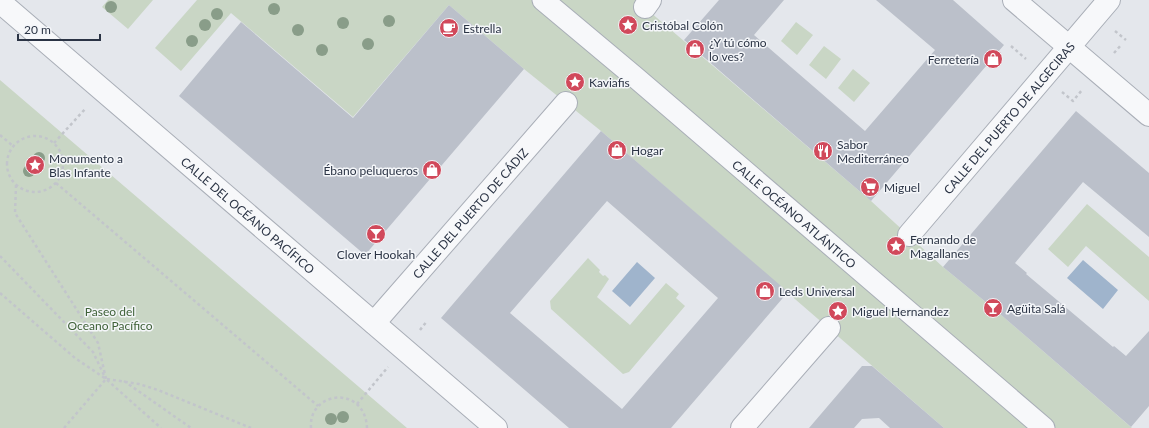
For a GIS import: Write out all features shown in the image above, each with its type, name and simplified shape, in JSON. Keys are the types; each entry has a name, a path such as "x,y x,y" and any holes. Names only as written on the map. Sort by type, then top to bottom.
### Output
{"street":[{"name":"CALLE OCÉANO ATLÁNTICO","path":"543,0 641,82 1044,428"},
{"path":"1014,0 1149,115"},
{"name":"CALLE DEL PUERTO DE ALGECIRAS","path":"909,235 1109,0"},
{"name":"CALLE DEL OCÉANO PACÍFICO","path":"0,2 496,428"},
{"name":"CALLE DEL PUERTO DE CÁDIZ","path":"374,323 566,103"},
{"path":"742,428 829,328"}],"path":[{"path":"54,143 102,90"},
{"path":"0,135 13,146"},
{"path":"38,136 47,138 54,143 60,150 63,158 61,175 56,183 50,188 41,192 28,191 16,185 11,178 8,166 9,154 13,146 20,140 38,136"},
{"path":"56,183 318,406"},
{"path":"16,185 15,213 98,343 106,379"},
{"path":"0,256 93,352 106,379"},
{"path":"0,293 76,358 106,379 161,428"},
{"path":"106,379 139,384 158,390 251,428"},
{"path":"64,428 106,379"},
{"path":"124,381 191,428"},
{"path":"311,428 313,414 318,406 325,401 342,397 350,399 363,411 367,419 367,428"}],"green space":[{"path":"108,0 153,0 128,29 102,7"},
{"path":"197,0 636,0 871,201 943,267 993,308 1132,428 944,428 601,131 524,69 449,5 353,117 231,13 181,71 155,48"},
{"path":"796,22 813,35 797,55 781,41"},
{"path":"824,46 841,59 826,79 809,65"},
{"path":"853,69 870,83 854,102 838,88"},
{"name":"Paseo del Oceano Pacífico","path":"0,80 407,428 0,428"},
{"path":"1087,204 1149,257 1149,301 1086,246 1068,267 1048,249"},
{"path":"588,258 600,270 599,272 603,276 605,275 609,279 597,297 630,325 666,283 679,294 676,298 685,306 629,372 623,374 551,309 550,301"}],"water":[{"path":"1083,260 1118,290 1103,309 1067,278"},
{"path":"637,262 655,278 630,307 612,291"}],"building":[{"path":"719,0 784,0 754,35 865,131 935,50 876,0 953,0 1004,45 871,201 684,40"},
{"path":"449,5 524,69 365,255 179,96 241,22 353,118"},
{"path":"1076,111 1149,173 1149,237 1083,182 1015,263 1113,347 1114,346 1126,356 1149,331 1149,406 1131,427 943,267"},
{"path":"601,131 788,292 671,428 569,428 441,318","holes":["607,201 718,298 622,409 510,313"]},
{"path":"862,366 872,366 944,428 890,428 879,418 862,419 854,428 809,428"}],"place":[{"name":"Cristóbal Colón","path":"628,25"},
{"name":"Estrella","path":"449,28"},
{"name":"¿Y tú cómo lo ves?","path":"695,49"},
{"name":"Ferretería","path":"993,59"},
{"name":"Kaviafis","path":"575,82"},
{"name":"Hogar","path":"617,150"},
{"name":"Sabor Mediterráneo","path":"823,151"},
{"name":"Monumento a Blas Infante","path":"35,165"},
{"name":"Ébano peluqueros","path":"432,170"},
{"name":"Miguel","path":"870,187"},
{"name":"Clover Hookah","path":"376,234"},
{"name":"Fernando de Magallanes","path":"896,246"},
{"name":"Leds Universal","path":"765,291"},
{"name":"Agüita Salá","path":"993,308"},
{"name":"Miguel Hernandez","path":"838,311"}]}
